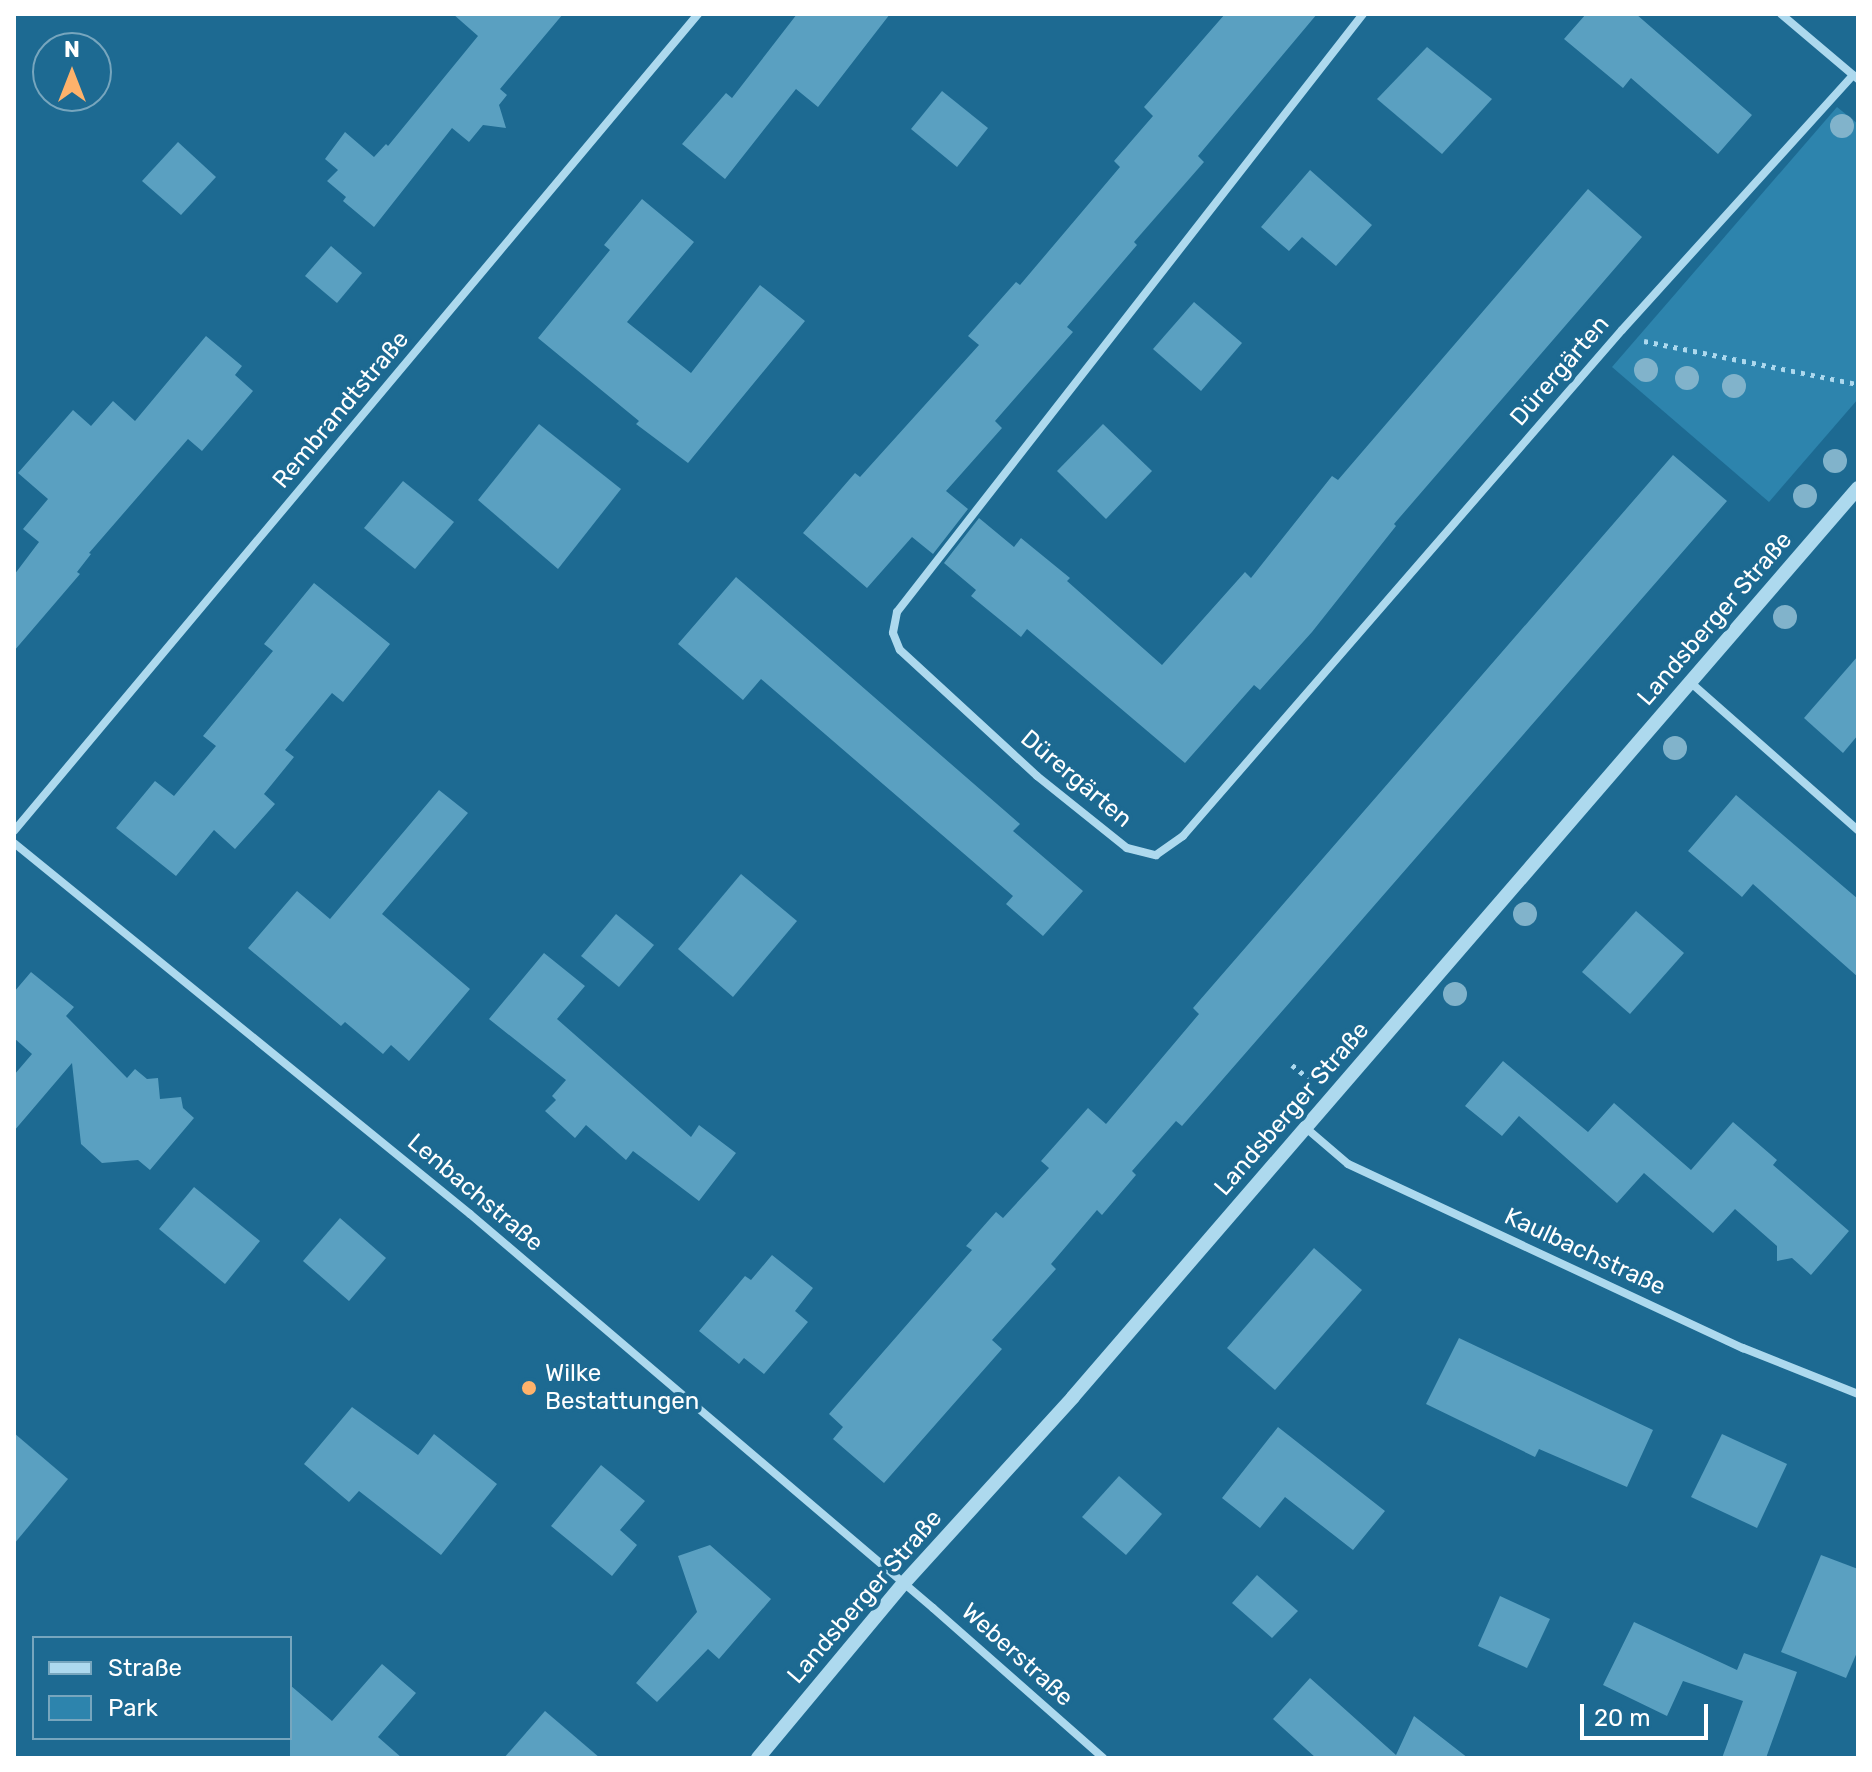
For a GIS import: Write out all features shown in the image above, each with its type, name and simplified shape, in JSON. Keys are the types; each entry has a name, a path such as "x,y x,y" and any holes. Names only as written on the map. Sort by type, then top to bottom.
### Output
{"street":[{"name":"Rembrandtstraße","path":"14,831 698,14"},
{"name":"Dürergärten","path":"1363,14 897,612 893,633 900,650 1048,785 1127,848 1156,855 1183,836 1622,330 1855,77"},
{"path":"1781,14 1855,77"},
{"name":"Landsberger Straße","path":"758,1758 904,1583 1073,1397 1858,488"},
{"path":"1690,682 1858,830"},
{"name":"Lenbachstraße","path":"14,843 470,1214 904,1583"},
{"name":"Kaulbachstraße","path":"1306,1128 1348,1164 1728,1341 1858,1394"},
{"name":"Weberstraße","path":"904,1583 1103,1758"}],"path":[{"path":"1622,330 1637,340 1858,384"}],"green space":[{"path":"1837,107 1858,124 1858,399 1769,502 1612,367"}],"building":[{"path":"453,14 563,14 500,89 507,95 499,105 506,128 483,125 469,142 452,128 374,227 343,201 346,197 327,181 338,170 325,159 345,132 374,157 386,144 388,146 478,36"},
{"path":"797,14 890,14 818,107 796,89 725,179 682,144 726,93 732,98"},
{"path":"1225,14 1317,14 1198,156 1204,162 1134,242 1137,245 1067,327 1073,332 995,421 1002,428 946,491 968,509 933,554 912,537 867,588 803,533 855,473 860,477 979,345 968,336 1016,282 1020,285 1120,167 1114,161 1153,116 1144,107"},
{"path":"1586,14 1636,14 1752,115 1718,154 1631,78 1623,88 1564,39"},
{"path":"1427,47 1492,99 1442,154 1377,99"},
{"path":"942,91 988,128 957,167 911,129"},
{"path":"178,142 216,177 181,215 142,181"},
{"path":"1310,170 1372,225 1336,266 1302,237 1289,251 1261,227"},
{"path":"1588,189 1642,237 1394,524 1396,526 1312,632 1260,690 1254,685 1185,763 1027,629 1021,637 971,596 976,590 944,563 979,518 1014,547 1021,538 1070,578 1067,581 1162,665 1245,572 1251,578 1332,476 1338,480"},
{"path":"642,199 694,242 627,322 691,373 760,285 805,321 688,463 636,424 639,421 538,338 610,250 604,245"},
{"path":"331,246 362,273 337,303 305,276"},
{"path":"1194,302 1242,343 1201,391 1153,349"},
{"path":"206,336 242,366 235,375 253,391 202,451 188,439 89,553 77,572 80,574 14,651 14,575 39,542 23,529 48,499 18,473 73,410 91,426 113,401 135,421"},
{"path":"539,424 621,489 558,569 478,500"},
{"path":"1103,424 1152,471 1106,519 1057,471"},
{"path":"1673,455 1727,501 1182,1126 1176,1121 1132,1171 1136,1175 1102,1215 1097,1210 1051,1264 1056,1269 992,1340 1002,1349 884,1483 833,1439 843,1427 829,1414 972,1250 966,1246 996,1212 1003,1218 1049,1168 1041,1161 1088,1108 1106,1124 1199,1014 1193,1008"},
{"path":"403,481 454,522 415,569 364,528"},
{"path":"736,577 1020,824 1013,831 1083,891 1043,936 1006,904 1013,896 761,679 743,700 678,644"},
{"path":"314,583 390,644 343,702 332,693 285,750 294,757 264,794 275,804 235,849 214,830 176,876 116,828 155,781 174,796 216,746 203,736 273,651 264,644"},
{"path":"1858,656 1858,735 1843,753 1804,718"},
{"path":"439,790 468,813 382,914 470,989 409,1061 391,1045 383,1054 345,1022 341,1026 248,948 297,891 330,919"},
{"path":"1736,795 1858,899 1858,977 1753,884 1742,897 1688,851"},
{"path":"741,874 797,921 733,997 678,949"},
{"path":"1636,911 1684,953 1630,1014 1582,972"},
{"path":"616,914 654,945 619,987 581,956"},
{"path":"544,953 585,986 557,1019 691,1137 699,1125 736,1153 699,1201 633,1151 626,1160 586,1125 575,1138 545,1111 556,1100 552,1096 566,1080 489,1019"},
{"path":"31,972 74,1007 66,1016 127,1078 135,1069 147,1079 158,1078 160,1099 181,1097 183,1108 194,1118 150,1170 138,1160 102,1163 81,1144 72,1063 14,1131 14,1075 32,1054 14,1038 14,992"},
{"path":"1503,1061 1588,1132 1614,1103 1691,1170 1733,1122 1777,1160 1773,1165 1849,1231 1811,1275 1792,1258 1777,1261 1777,1246 1735,1209 1713,1233 1644,1173 1617,1203 1519,1116 1502,1136 1465,1106"},
{"path":"194,1187 260,1241 225,1284 159,1229"},
{"path":"340,1218 386,1258 349,1301 303,1261"},
{"path":"1314,1248 1362,1290 1275,1390 1227,1348"},
{"path":"772,1255 813,1288 795,1311 808,1322 764,1374 744,1358 739,1364 699,1331 745,1276 751,1280"},
{"path":"1459,1338 1653,1430 1627,1487 1539,1449 1535,1457 1426,1404"},
{"path":"352,1407 418,1455 434,1434 497,1484 441,1555 359,1491 349,1502 304,1464"},
{"path":"1278,1427 1385,1511 1353,1550 1285,1497 1260,1528 1222,1498"},
{"path":"14,1433 68,1479 14,1544"},
{"path":"1722,1434 1787,1464 1757,1528 1691,1497"},
{"path":"601,1465 645,1501 620,1530 637,1545 612,1576 551,1526"},
{"path":"1119,1476 1162,1514 1126,1555 1082,1517"},
{"path":"710,1545 771,1599 719,1659 708,1649 657,1702 636,1683 697,1612 678,1556"},
{"path":"1821,1555 1858,1569 1858,1650 1846,1678 1781,1652"},
{"path":"1257,1575 1298,1611 1272,1638 1232,1603"},
{"path":"1500,1596 1550,1619 1527,1668 1478,1646"},
{"path":"1634,1622 1737,1670 1744,1653 1797,1672 1766,1758 1722,1758 1743,1701 1683,1681 1667,1716 1603,1685"},
{"path":"382,1664 416,1693 378,1737 402,1758 290,1758 292,1687 332,1721"},
{"path":"1310,1678 1396,1755 1414,1716 1468,1758 1316,1758 1273,1719"},
{"path":"545,1711 600,1758 504,1758"}],"place":[{"name":"Wilke Bestattungen","path":"529,1388"}]}
